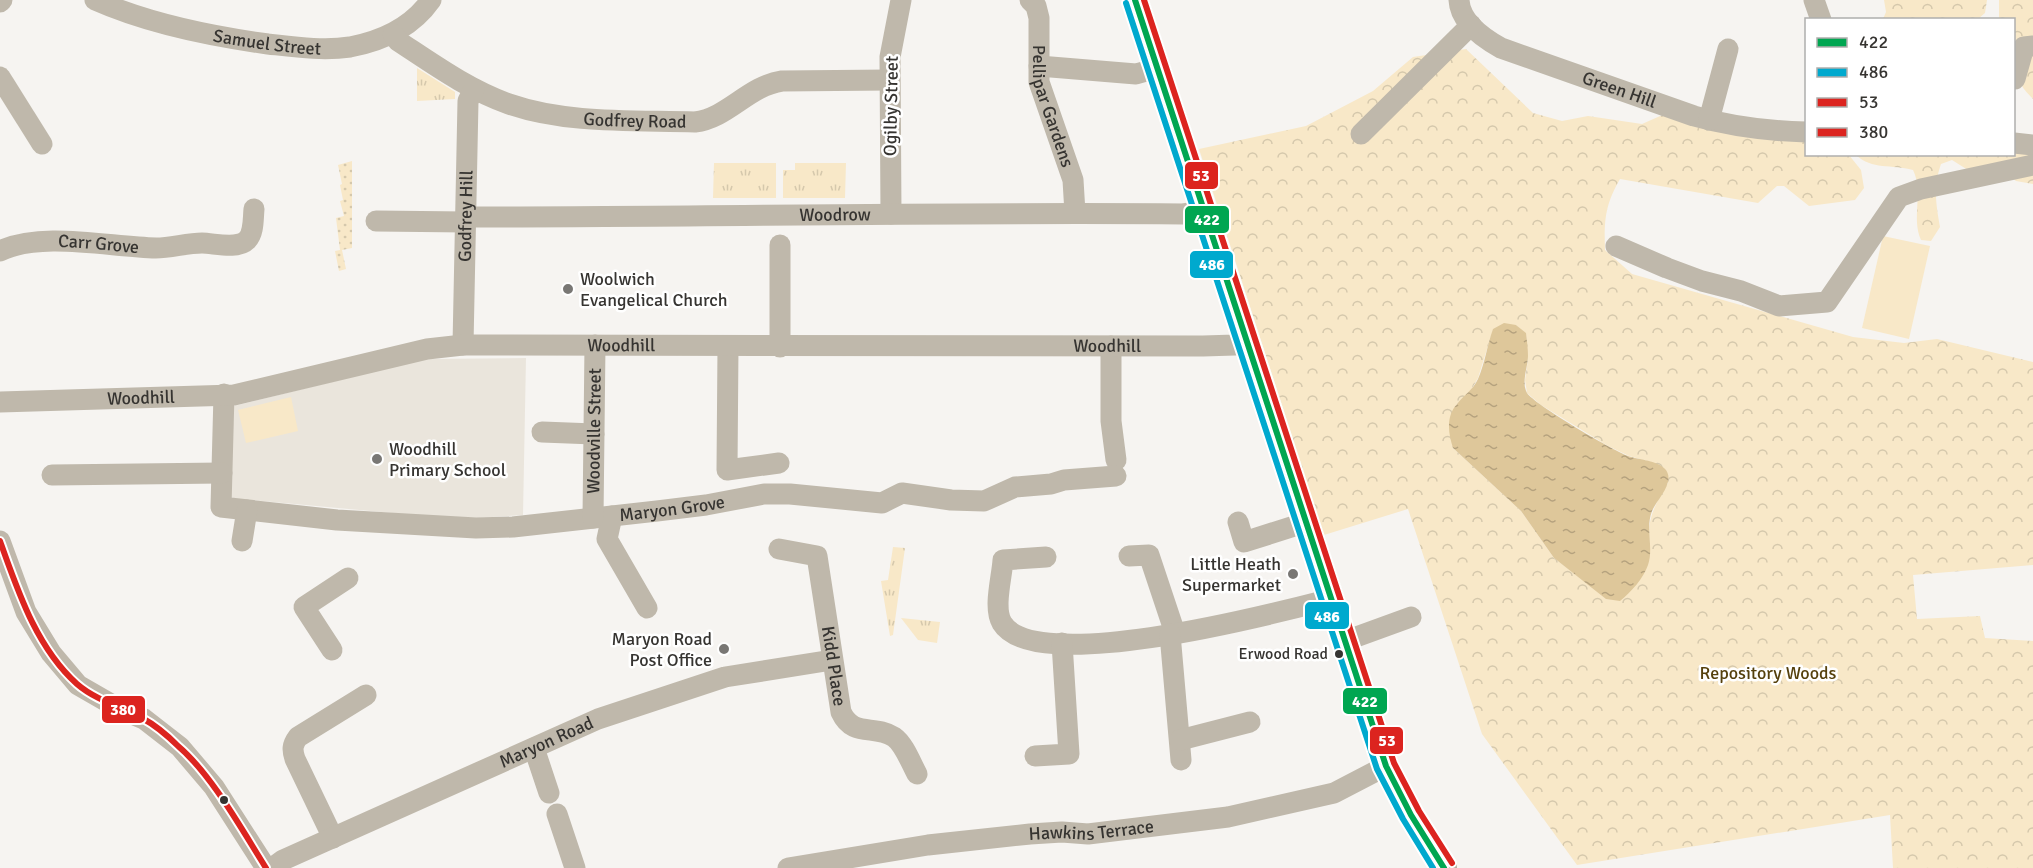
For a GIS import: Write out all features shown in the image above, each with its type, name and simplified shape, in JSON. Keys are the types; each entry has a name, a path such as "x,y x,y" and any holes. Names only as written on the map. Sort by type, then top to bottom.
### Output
{"main road":[{"path":"1135,0 1386,766 1411,815 1444,868"}],"street":[{"name":"Samuel Street","path":"95,0 164,24 232,39 321,48 349,47 393,34 409,23 431,0"},
{"name":"Ogilby Street","path":"891,214 889,80 894,28 901,0"},
{"name":"Pellipar Gardens","path":"1030,0 1036,6 1039,18 1039,82 1073,180 1075,213"},
{"name":"Green Hill","path":"1459,0 1459,7 1471,25 1484,38 1501,48 1709,120 1761,131 1805,132"},
{"path":"1814,0 1820,18"},
{"path":"1361,134 1471,25"},
{"name":"Godfrey Road","path":"393,34 398,41 474,89 508,104 551,115 694,122 715,117 757,88 769,83 792,80 889,80"},
{"path":"2015,79 2024,47 2033,46"},
{"path":"1709,120 1728,49"},
{"path":"1039,66 1136,74 1157,68"},
{"path":"0,77 42,144"},
{"name":"Godfrey Hill","path":"464,345 468,101 474,89"},
{"path":"2015,143 2033,145"},
{"path":"1616,246 1702,281 1741,291 1779,306 1827,302 1899,197 1921,189 2033,165"},
{"name":"Carr Grove","path":"0,251 28,242 46,241 159,248 199,243 239,245 247,240 252,231 254,209"},
{"name":"Woodrow","path":"376,220 891,214 1183,214 1204,211"},
{"path":"780,245 780,346"},
{"name":"Woodhill","path":"0,402 247,392 427,350 464,345 1235,345 1248,342"},
{"name":"Woodville Street","path":"595,345 594,434 607,539 647,608"},
{"name":"Maryon Grove","path":"222,473 221,507 318,524 476,528 706,505 764,494 790,494 882,503 902,493 951,500 984,501 1016,487 1051,484 1116,468 1111,421 1111,345"},
{"path":"728,346 727,470 779,463"},
{"path":"52,475 222,473 224,394"},
{"path":"543,432 594,434"},
{"path":"242,541 247,510"},
{"path":"1238,522 1244,542 1304,514"},
{"path":"0,541 26,612 51,652 78,685 118,708 144,719 180,747 214,787 266,868"},
{"name":"Kidd Place","path":"779,549 817,556 841,712 846,723 895,738 917,774"},
{"path":"1129,556 1149,555 1173,634 1180,750 1250,722"},
{"path":"1046,556 1004,560 997,611 1002,623 1013,635 1034,642 1062,644 1140,640 1228,625 1331,599"},
{"path":"332,650 304,607 348,578"},
{"path":"1346,641 1411,617"},
{"path":"1035,756 1069,754 1062,644"},
{"name":"Maryon Road","path":"272,868 333,838 598,719 725,676 832,660"},
{"path":"333,838 295,759 292,751 293,744 298,737 366,695"},
{"path":"534,748 549,794"},
{"name":"Hawkins Terrace","path":"789,868 928,845 1041,833 1088,834 1228,818 1334,793 1386,766"},
{"path":"556,814 575,868"}],"shaded area":[{"name":"Woodhill Primary School","path":"526,358 523,515 478,518 414,515 229,498 234,406 425,359"}],"green space":[{"path":"1884,0 1987,0 1985,13 1979,18 1883,18 1886,12"},
{"path":"1999,0 2033,0 2033,99 2021,85 2015,73 2015,18 1999,18"},
{"name":"Repository Woods","path":"1466,49 1533,113 1562,121 1588,116 1642,124 1676,109 1805,132 1805,156 1850,156 1861,170 1864,188 1855,200 1809,206 1784,186 1777,186 1758,203 1620,179 1606,213 1605,250 1632,274 1853,337 1904,343 1937,339 2033,362 2033,565 1913,575 1917,619 1980,616 1985,638 2033,641 2033,868 1893,868 1890,815 1577,865 1482,734 1408,509 1324,535 1199,149 1306,126 1373,91 1413,57","holes":["1516,325 1526,334 1528,359 1525,380 1527,393 1541,405 1608,446 1629,456 1651,462 1668,483 1650,521 1650,547 1606,598 1554,558 1521,511 1453,448 1456,405 1471,390 1478,378 1493,330"]},
{"path":"417,68 455,92 455,99 417,101"},
{"path":"2015,134 2033,145 2033,184 2016,181 2003,171 1979,177 1952,160 1941,164 1936,188 1940,227 1931,241 1921,240 1917,223 1916,178 1913,170 1875,165 1857,156 2015,156"},
{"path":"352,161 352,248 342,250 346,269 339,271 335,251 340,250 336,218 344,216 340,201 343,200 338,165"},
{"path":"714,163 776,163 776,198 713,198"},
{"path":"795,163 846,163 845,198 783,198 783,170 795,170"},
{"path":"1883,236 1930,246 1909,339 1862,328"},
{"path":"291,397 298,431 246,443 238,410"},
{"path":"893,547 905,548 893,635 890,636 881,581 888,580"},
{"path":"901,618 940,622 937,643 918,640"}],"water":[{"path":"1504,323 1516,325 1526,333 1528,356 1525,389 1533,399 1619,452 1658,464 1666,470 1667,486 1654,506 1650,518 1648,565 1636,585 1620,601 1606,599 1554,558 1521,511 1453,448 1449,431 1453,409 1476,383 1493,329"}],"transit line":[{"name":"422","path":"1135,0 1386,766 1411,815 1444,868"},
{"name":"53","path":"1144,0 1394,763 1419,811 1452,863"},
{"name":"486","path":"1126,3 1377,769 1403,819 1433,868"},
{"name":"380","path":"0,541 39,636 63,669 77,684 92,694 152,724 191,758 226,804 266,868"}],"place":[{"name":"Woolwich Evangelical Church","path":"568,289"},
{"name":"Woodhill Primary School","path":"377,459"},
{"name":"Little Heath Supermarket","path":"1293,574"},
{"name":"Maryon Road Post Office","path":"724,649"},
{"name":"Erwood Road","path":"1339,654"}]}
